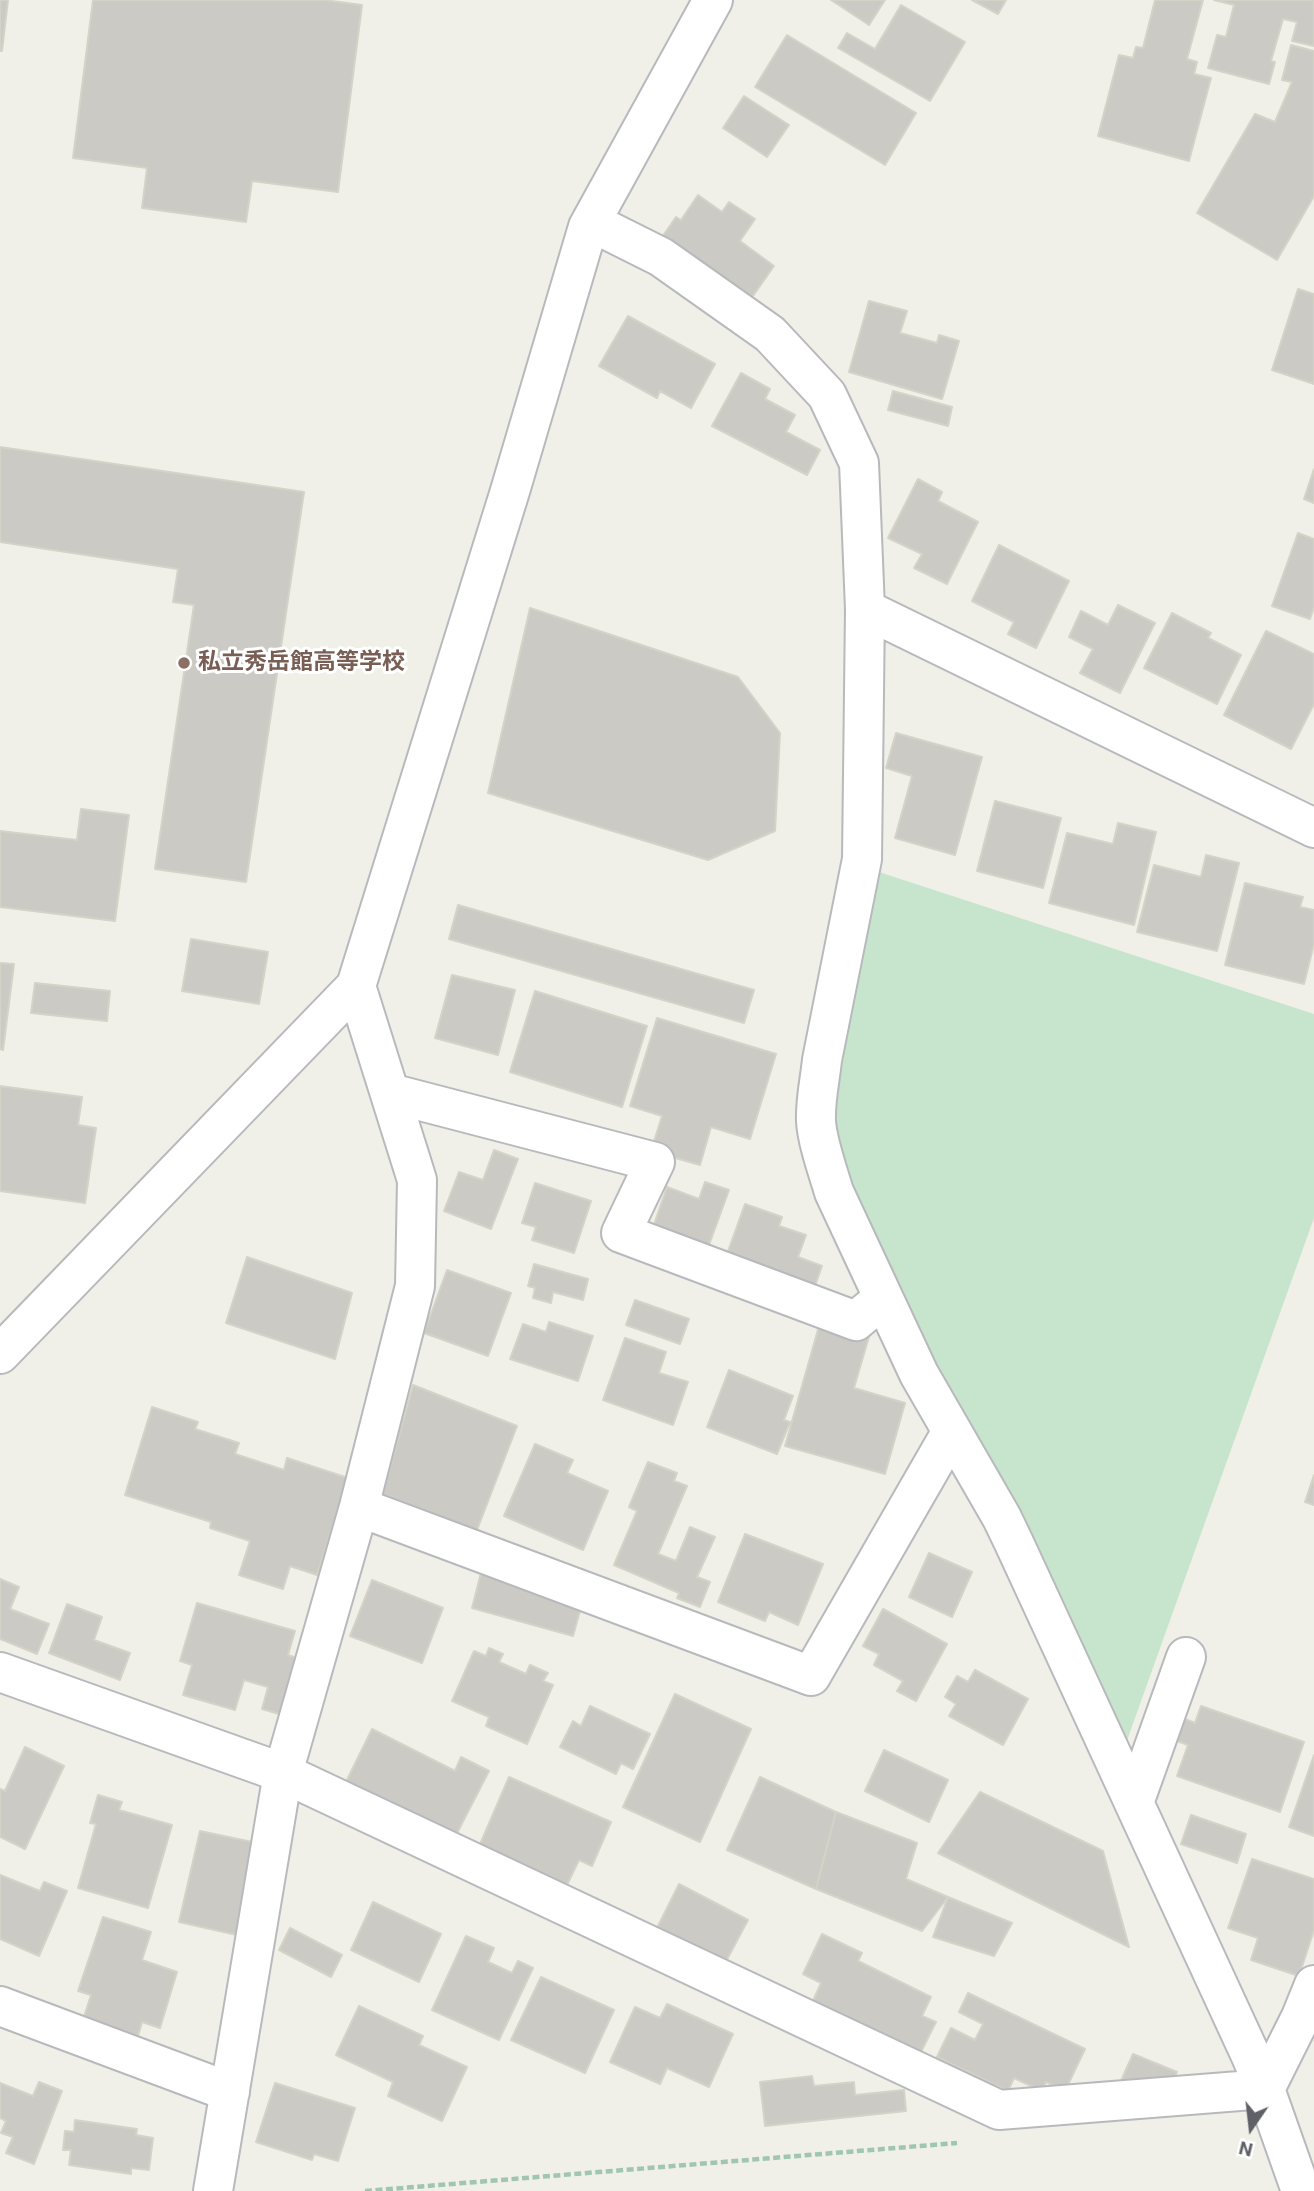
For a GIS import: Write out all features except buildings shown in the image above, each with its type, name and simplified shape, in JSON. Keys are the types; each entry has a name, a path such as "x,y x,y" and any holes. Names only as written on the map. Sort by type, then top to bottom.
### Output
{"street":[{"path":"0,1354 356,986 591,222 713,0"},
{"path":"591,222 661,257 770,334 827,395 859,463 865,609 862,859 822,1060 816,1123 834,1192 883,1298 919,1374 1002,1518 1265,2089 1299,2145 1301,2191"},
{"path":"865,609 1314,828"},
{"path":"213,2191 283,1773 359,1507 415,1286 416,1180 356,986"},
{"path":"390,1093 655,1162 621,1233 856,1321 883,1298"},
{"path":"359,1507 811,1676 952,1431"},
{"path":"1134,1803 1186,1657"},
{"path":"0,1672 283,1773 999,2110 1265,2089"},
{"path":"1265,2089 1310,2005"},
{"path":"0,2006 230,2092"}],"path":[{"path":"365,2191 962,2143"}],"green space":[{"path":"879,872 1314,1014 1314,1218 1125,1746 829,1174 836,983"}],"place":[{"name":"私立秀岳館高等学校","path":"184,663"}]}
